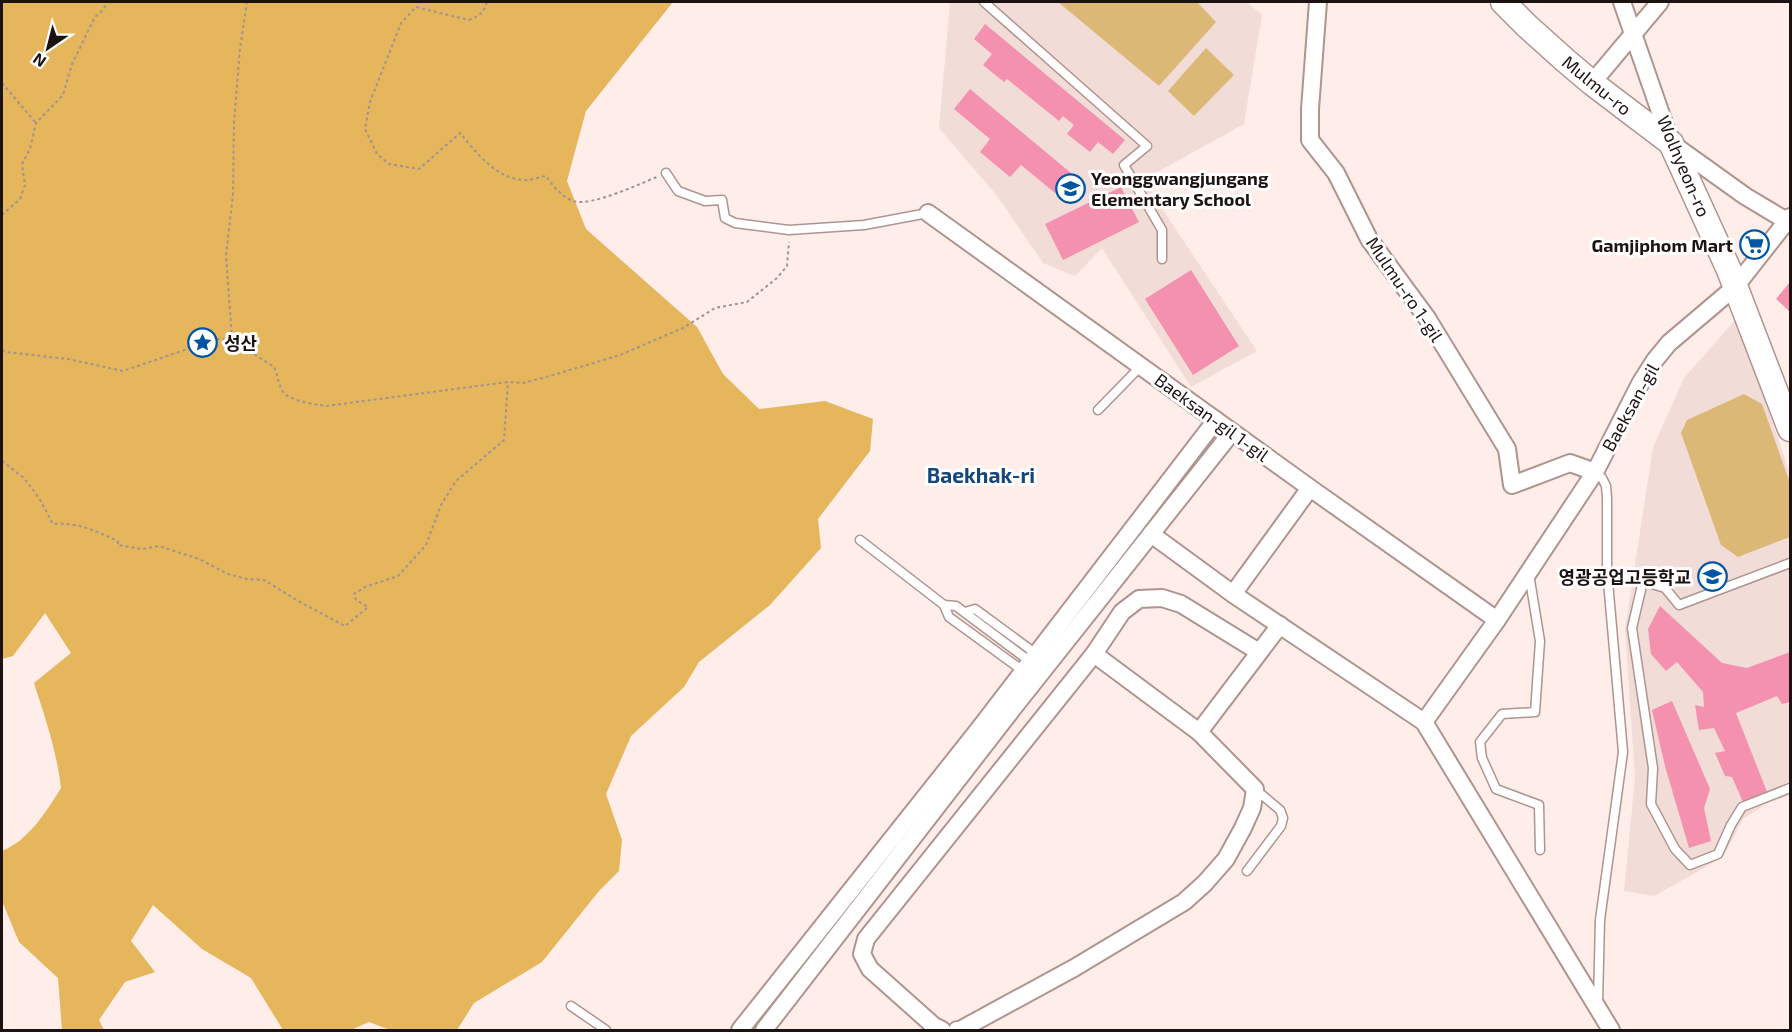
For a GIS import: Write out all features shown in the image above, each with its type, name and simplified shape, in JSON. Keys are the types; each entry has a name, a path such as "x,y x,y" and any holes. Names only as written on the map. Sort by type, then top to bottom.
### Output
{"main road":[{"name":"Mulmu-ro","path":"1503,2 1592,83 1671,143"},
{"name":"Wolhyeon-ro","path":"1671,143 1735,287 1791,429"}],"street":[{"name":"Mulmu-ro 1-gil","path":"1318,2 1310,140 1335,173 1369,239 1427,318 1507,449 1512,485 1570,463 1595,472"},
{"name":"Wolhyeon-ro","path":"1622,2 1671,143"},
{"path":"1592,83 1660,2"},
{"name":"Mulmu-ro","path":"1671,143 1745,196 1790,220"},
{"name":"Baeksan-gil 1-gil","path":"928,213 1497,620"},
{"name":"Baeksan-gil","path":"1424,722 1497,620 1595,472 1641,382 1659,355 1669,342 1735,287 1790,220"},
{"path":"764,1030 1036,667 1216,420"},
{"path":"740,1030 979,729 1151,534 1232,432"},
{"path":"1233,594 1310,488"},
{"path":"1151,534 1233,594 1424,722 1611,1030"},
{"path":"942,1030 934,1026 870,969 862,954 866,939 1094,654 1122,612 1139,599 1162,598 1181,604 1259,652"},
{"path":"1199,732 1280,625"},
{"path":"957,1030 1074,968 1184,902 1206,883 1226,859 1252,808 1255,789 1199,732 1094,654"}],"lane":[{"path":"984,2 1147,146 1124,165 1162,230 1162,259"},
{"path":"666,173 678,191 705,201 722,200 725,218 735,223 789,230 864,225 928,213"},
{"path":"1098,410 1141,366"},
{"path":"1595,472 1606,486 1606,570 1623,752 1600,920 1598,1007"},
{"path":"860,540 944,605 949,617 1036,667"},
{"path":"1606,570 1665,588 1679,605 1791,563"},
{"path":"1529,573 1540,641 1535,712 1502,714 1480,742 1482,758 1496,789 1539,805 1540,850"},
{"path":"1643,580 1632,628 1653,768 1651,804 1675,849 1690,865 1718,854 1742,807 1791,788"},
{"path":"944,605 956,606 965,612 975,609 1036,667"},
{"path":"1248,871 1281,826 1283,818 1280,810 1255,789"},
{"path":"571,1006 606,1030"}],"path":[{"path":"2,215 20,199 25,185 22,164 30,149 36,123 63,95 72,64 81,45 95,17 108,2"},
{"path":"232,340 226,255 233,195 234,123 240,48 247,2"},
{"path":"488,2 484,12 469,20 416,7 401,23 370,102 365,129 377,154 389,164 418,169 460,133 482,158 499,172 523,180 546,176 554,189 574,201 595,201 666,173"},
{"path":"2,83 36,123"},
{"path":"2,350 68,359 123,371 217,339 232,340 274,367 282,391 288,396 326,406 508,382 523,382 620,355 683,328 716,308 747,302 777,278 787,266 789,230"},
{"path":"2,462 24,478 39,498 53,524 69,523 87,527 118,541 118,545 142,549 159,546 199,559 228,574 248,579 264,579 300,602 345,626 368,607 356,600 354,594 366,586 398,576 426,545 441,505 456,481 504,440 508,382"}],"shaded area":[{"path":"2,2 673,2 586,111 567,181 586,229 697,327 723,374 759,409 825,401 873,419 870,451 818,519 821,548 770,605 699,662 684,687 631,736 606,794 622,840 619,871 599,891 542,962 474,1003 457,1030 390,1030 369,1022 351,1030 283,1030 251,978 202,949 153,905 131,941 155,972 125,982 99,1020 104,1030 62,1030 58,978 19,942 2,901 2,851 29,833 61,788 54,748 34,683 71,653 45,613 13,656 2,659"},
{"name":"Yeonggwangjungang Elementary School","path":"950,2 1247,2 1262,15 1244,124 1143,180 1257,351 1191,387 1102,248 1075,276 1043,263 998,197 939,128"},
{"path":"1058,2 1197,2 1216,22 1159,86"},
{"path":"1206,48 1234,75 1194,116 1168,91"},
{"name":"영광공업고등학교","path":"1737,318 1790,474 1790,795 1766,804 1743,819 1720,859 1654,896 1624,891 1635,778 1625,630 1653,447 1684,378"},
{"path":"1744,394 1762,404 1790,483 1790,537 1738,557 1721,545 1681,433 1687,420"}],"building":[{"path":"985,24 1125,140 1113,154 1098,142 1090,152 1067,134 1074,125 1063,116 1059,121 1007,79 1004,82 983,65 992,54 974,39"},
{"path":"970,89 1071,173 1055,193 1021,165 1010,177 980,152 990,139 954,109"},
{"path":"1121,187 1139,222 1063,260 1045,224"},
{"path":"1191,270 1239,346 1193,375 1145,299"},
{"path":"1790,282 1790,312 1776,299"},
{"path":"1660,606 1722,663 1747,668 1790,652 1790,702 1782,704 1777,696 1736,713 1767,792 1743,802 1732,777 1725,776 1715,753 1725,751 1714,728 1699,730 1695,705 1704,707 1703,692 1677,662 1666,671 1651,654 1648,629"},
{"path":"1672,701 1710,789 1704,808 1711,841 1689,848 1665,766 1652,710"}],"place":[{"name":"Yeonggwangjungang Elementary School","path":"1070,188"},
{"name":"Gamjiphom Mart","path":"1754,245"},
{"name":"성산","path":"203,343"},
{"name":"영광공업고등학교","path":"1712,577"}],"district":[{"name":"Baekhak-ri","path":"981,474"}]}
